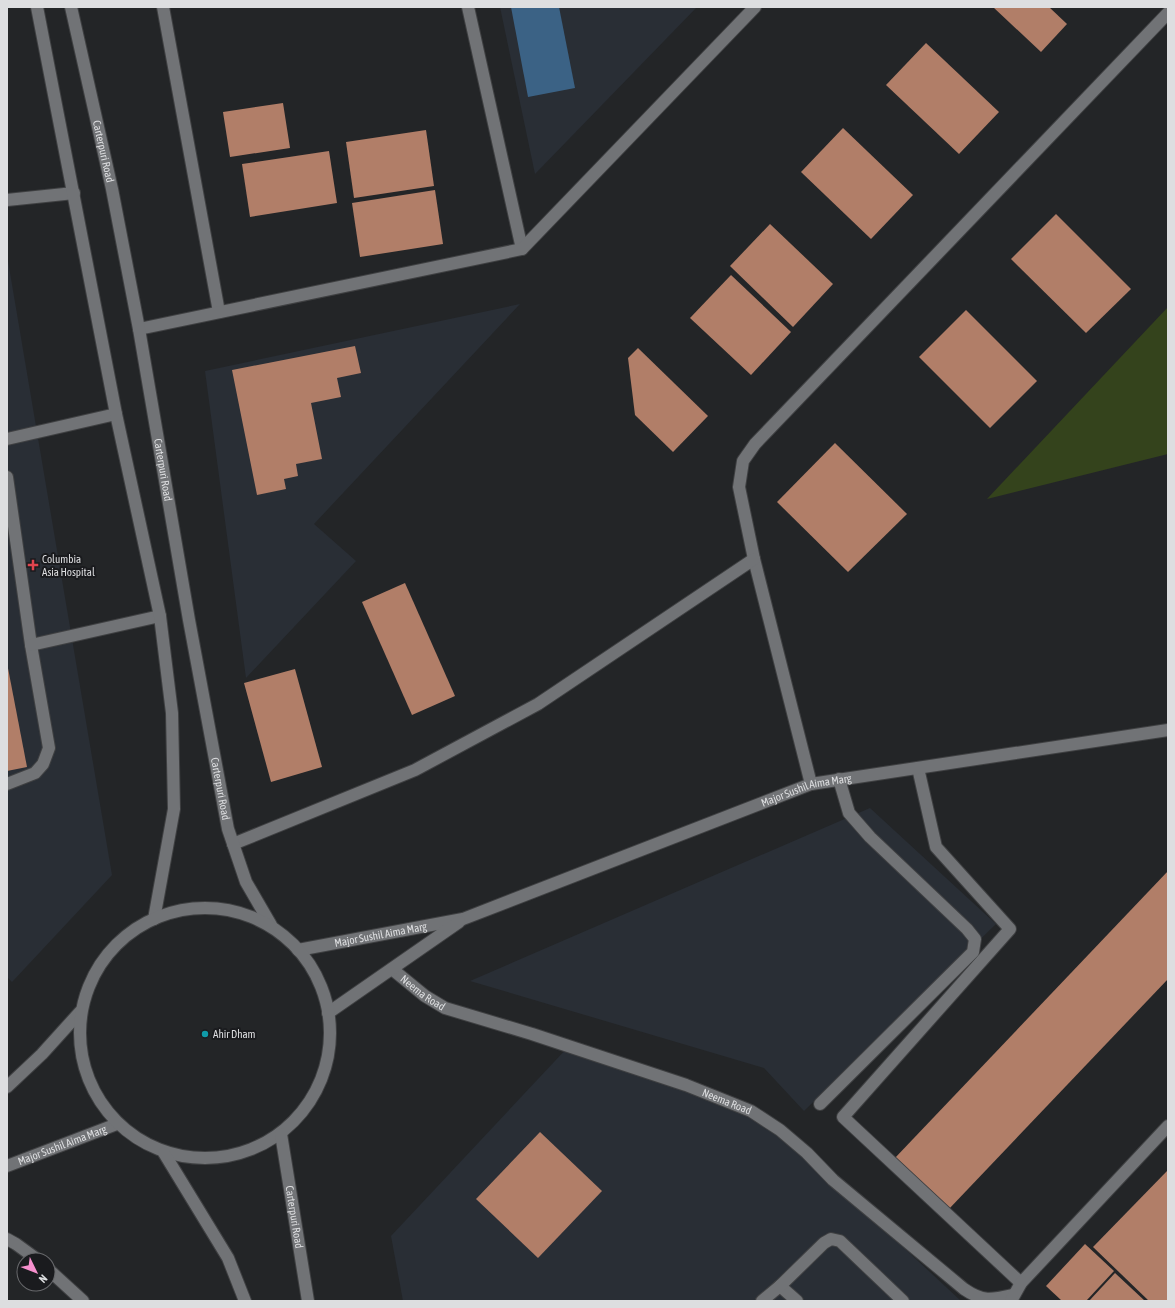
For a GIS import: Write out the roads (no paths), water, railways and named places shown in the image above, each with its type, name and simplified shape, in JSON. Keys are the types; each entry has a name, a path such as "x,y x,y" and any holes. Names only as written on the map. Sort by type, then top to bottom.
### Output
{"street":[{"path":"38,7 116,414 160,616 172,713 174,809 154,919"},
{"name":"Carterpuri Road","path":"71,7 112,189 228,829 246,882 271,925"},
{"path":"164,7 219,312"},
{"path":"468,7 522,249"},
{"path":"138,329 522,249 755,7"},
{"path":"811,784 754,559 739,487 743,461 754,444 1168,13"},
{"path":"7,200 74,193"},
{"path":"7,439 116,414"},
{"path":"7,477 31,645 49,748 43,764 35,773 7,784"},
{"path":"233,844 415,770 538,704 754,559"},
{"path":"31,645 160,616"},
{"name":"Major Sushil Aima Marg","path":"298,950 463,919 811,784 1168,730"},
{"path":"918,768 936,847 1010,929 843,1117 1021,1283"},
{"path":"820,1104 973,952 975,939 967,929 870,837 849,813 839,779"},
{"path":"7,1087 42,1054 80,1012 96,971 129,934 154,919 174,911 232,910 271,925 305,956 318,976 327,1001 330,1049 316,1094 281,1134 242,1154 189,1159 164,1153 147,1146 117,1124 108,1114 85,1070 80,1012"},
{"name":"Major Sushil Aima Marg","path":"328,1013 463,919"},
{"name":"Neema Road","path":"392,968 425,996 445,1008 532,1034 686,1085 751,1111 780,1130 807,1153 833,1180 975,1297 989,1300 1012,1298"},
{"name":"Major Sushil Aima Marg","path":"7,1166 117,1124"},
{"path":"1012,1298 1021,1283 1168,1126"},
{"name":"Carterpuri Road","path":"281,1134 308,1301"},
{"path":"164,1153 228,1258 244,1301"},
{"path":"7,1239 27,1252"},
{"path":"762,1301 780,1286 824,1243 831,1239 840,1241 903,1301"},
{"path":"56,1276 83,1301"},
{"path":"780,1286 797,1301"}],"water":[{"path":"511,7 559,7 575,88 528,97"}],"place":[{"name":"Columbia Asia Hospital","path":"33,565"},
{"name":"Ahir Dham","path":"205,1034"}]}
